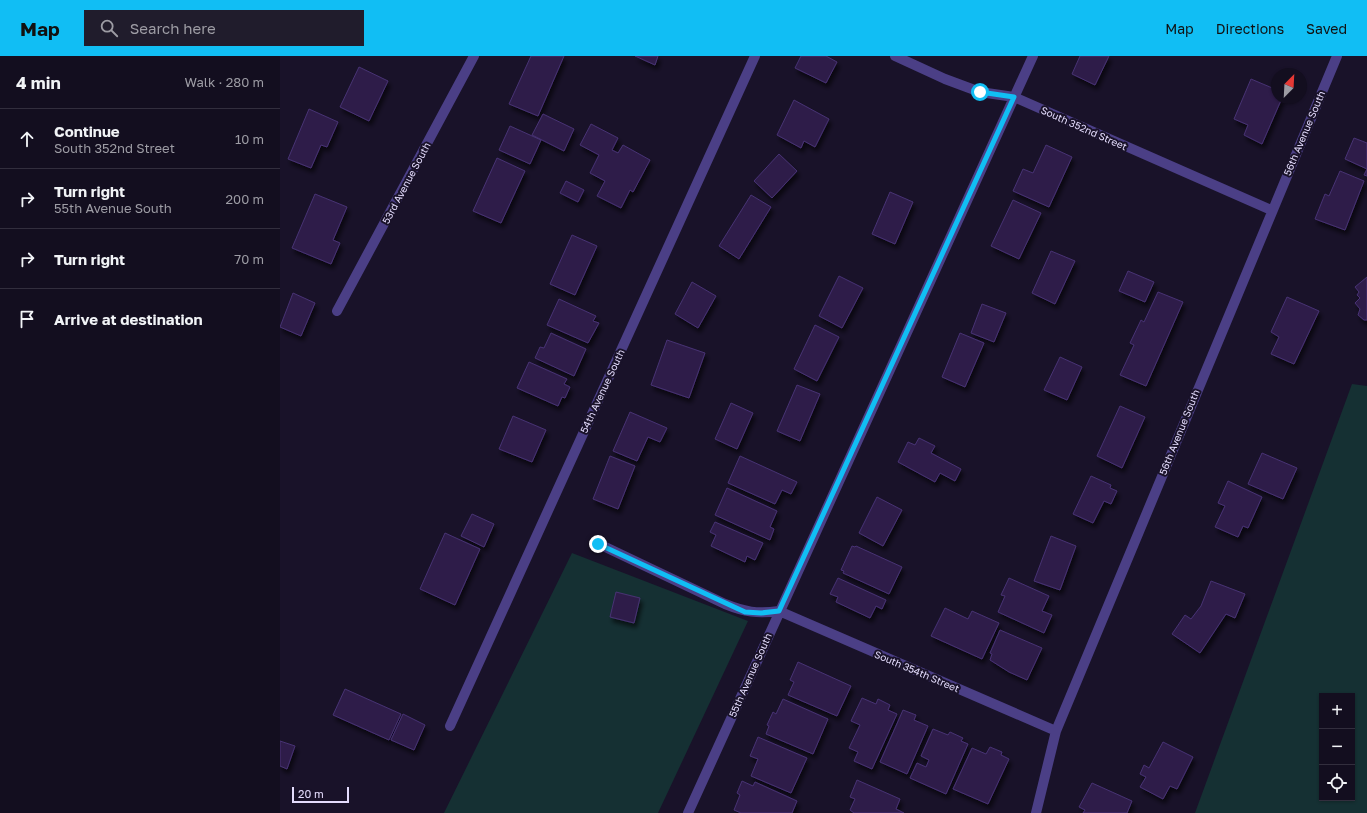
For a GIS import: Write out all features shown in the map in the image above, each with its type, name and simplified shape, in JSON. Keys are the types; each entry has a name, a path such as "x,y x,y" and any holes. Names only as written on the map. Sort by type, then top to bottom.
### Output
{"street":[{"name":"53rd Avenue South","path":"338,311 474,56"},
{"name":"54th Avenue South","path":"450,726 755,56"},
{"name":"South 352nd Street","path":"895,56 945,79 980,92 1014,97 1271,210"},
{"name":"55th Avenue South","path":"688,813 1033,56"},
{"name":"56th Avenue South","path":"1036,813 1056,731 1271,210 1337,56"},
{"path":"598,544 745,612 761,613 779,611"},
{"name":"South 354th Street","path":"779,611 1056,731"}],"green space":[{"path":"1352,384 1367,386 1367,813 1195,813"},
{"path":"572,553 748,621 658,813 444,813"}],"building":[{"path":"531,56 564,56 538,116 509,104"},
{"path":"635,56 658,56 655,65"},
{"path":"801,56 826,56 837,62 826,83 795,68"},
{"path":"1080,56 1109,56 1095,85 1072,74"},
{"path":"359,67 388,81 369,121 340,107"},
{"path":"1251,79 1271,87 1271,104 1279,104 1262,144 1244,135 1248,125 1234,119"},
{"path":"794,100 829,119 815,147 804,141 801,148 777,135"},
{"path":"309,109 338,122 327,147 321,145 311,168 288,159"},
{"path":"543,114 574,129 564,151 532,135"},
{"path":"591,124 618,138 612,150 618,153 623,145 650,160 633,192 630,190 621,208 597,196 605,181 590,173 599,155 580,145"},
{"path":"510,126 541,140 530,164 499,150"},
{"path":"1354,138 1367,143 1367,169 1345,159"},
{"path":"1046,145 1072,157 1049,207 1013,191 1023,169 1033,173"},
{"path":"779,154 797,171 772,198 754,181"},
{"path":"497,158 525,171 501,223 473,211"},
{"path":"1367,169 1367,176 1364,175"},
{"path":"1340,171 1364,181 1345,230 1315,219 1325,194 1329,196"},
{"path":"566,181 584,190 578,202 560,193"},
{"path":"890,192 913,202 895,244 872,234"},
{"path":"315,194 347,207 333,240 340,243 331,264 292,248"},
{"path":"751,195 771,207 739,259 719,246"},
{"path":"1013,200 1041,213 1019,259 991,246"},
{"path":"572,235 597,246 575,295 550,284"},
{"path":"1051,251 1075,261 1055,304 1032,293"},
{"path":"1128,271 1154,282 1145,302 1119,291"},
{"path":"839,276 863,288 842,328 819,316"},
{"path":"1367,277 1367,320 1364,320 1358,315 1360,309 1355,303 1360,298 1357,295 1359,292 1355,287"},
{"path":"692,282 716,296 698,328 675,314"},
{"path":"1158,292 1183,302 1146,386 1120,375 1134,345 1130,343 1141,320 1144,322"},
{"path":"293,293 315,303 301,336 280,327"},
{"path":"1287,297 1319,311 1294,364 1271,354 1279,337 1271,332"},
{"path":"559,299 596,316 593,321 599,323 588,343 547,325"},
{"path":"982,304 1006,313 994,342 971,333"},
{"path":"815,325 839,337 817,381 794,369"},
{"path":"551,333 586,349 574,376 535,358 540,347 544,348"},
{"path":"960,333 984,343 965,387 942,377"},
{"path":"667,340 705,353 689,398 651,385"},
{"path":"1060,357 1082,367 1067,400 1044,390"},
{"path":"529,362 567,379 564,384 570,387 565,398 562,397 558,406 517,388"},
{"path":"797,385 820,394 800,441 777,431"},
{"path":"731,403 753,413 737,449 715,439"},
{"path":"1120,406 1145,417 1122,468 1097,456"},
{"path":"630,412 667,428 660,442 648,437 637,461 613,451"},
{"path":"513,416 546,430 532,462 499,449"},
{"path":"919,438 935,446 931,453 961,469 955,481 940,473 935,482 898,462 908,442 915,445"},
{"path":"1262,453 1297,468 1283,499 1248,484"},
{"path":"610,456 635,466 618,509 593,499"},
{"path":"740,456 797,482 791,494 782,490 775,504 728,483"},
{"path":"1091,476 1111,485 1110,488 1117,491 1111,504 1104,501 1093,523 1073,514"},
{"path":"1228,481 1262,497 1248,528 1243,526 1238,537 1215,527 1225,506 1218,503"},
{"path":"727,488 777,511 770,527 774,529 770,540 715,515"},
{"path":"877,497 902,510 883,546 859,533"},
{"path":"472,514 494,524 484,547 461,536"},
{"path":"715,522 763,543 755,560 747,556 745,562 711,546 716,535 710,532"},
{"path":"445,533 480,549 455,605 420,589"},
{"path":"1051,536 1076,546 1060,590 1034,581"},
{"path":"852,546 856,546 902,567 889,594 843,573 844,571 841,570"},
{"path":"838,578 886,600 882,609 876,606 870,618 836,602 838,597 830,594"},
{"path":"1009,578 1049,596 1042,611 1052,615 1044,633 998,612 1005,596 1001,595"},
{"path":"1211,581 1245,594 1235,618 1226,614 1200,653 1172,634 1185,615 1191,619 1201,606"},
{"path":"616,592 640,598 634,623 610,617"},
{"path":"945,608 968,619 972,611 999,623 982,659 931,636"},
{"path":"1000,630 1042,648 1027,680 1009,672 990,660 992,654 990,653"},
{"path":"798,662 851,686 837,716 788,695 794,682 790,680"},
{"path":"345,689 401,714 389,740 333,715"},
{"path":"862,698 876,704 878,699 890,705 888,710 897,714 872,769 854,761 858,752 849,748 860,725 851,721"},
{"path":"783,699 828,719 813,754 766,734 769,726 767,725 773,712 776,714"},
{"path":"903,710 916,715 914,720 928,726 907,774 880,762"},
{"path":"403,714 425,725 414,750 391,740"},
{"path":"933,729 948,735 950,732 963,738 961,741 968,744 946,794 910,778 917,763 926,767 929,760 921,756"},
{"path":"758,737 807,758 791,793 751,776 758,759 750,756"},
{"path":"280,741 295,746 287,769 280,766"},
{"path":"1163,742 1193,757 1177,789 1170,786 1163,799 1140,787 1146,777 1140,774 1144,765 1149,768"},
{"path":"990,747 1002,752 1001,755 1009,759 988,804 953,789 972,748 986,754"},
{"path":"857,780 900,799 896,809 904,813 854,813 850,810 855,799 850,797"},
{"path":"742,781 753,786 755,782 797,801 792,813 741,813 734,810 740,795 737,793"},
{"path":"1092,783 1132,801 1127,813 1083,813 1085,810 1079,807"}],"route":[{"path":"598,544 745,612 761,613 779,611 1014,97 980,92"}]}
